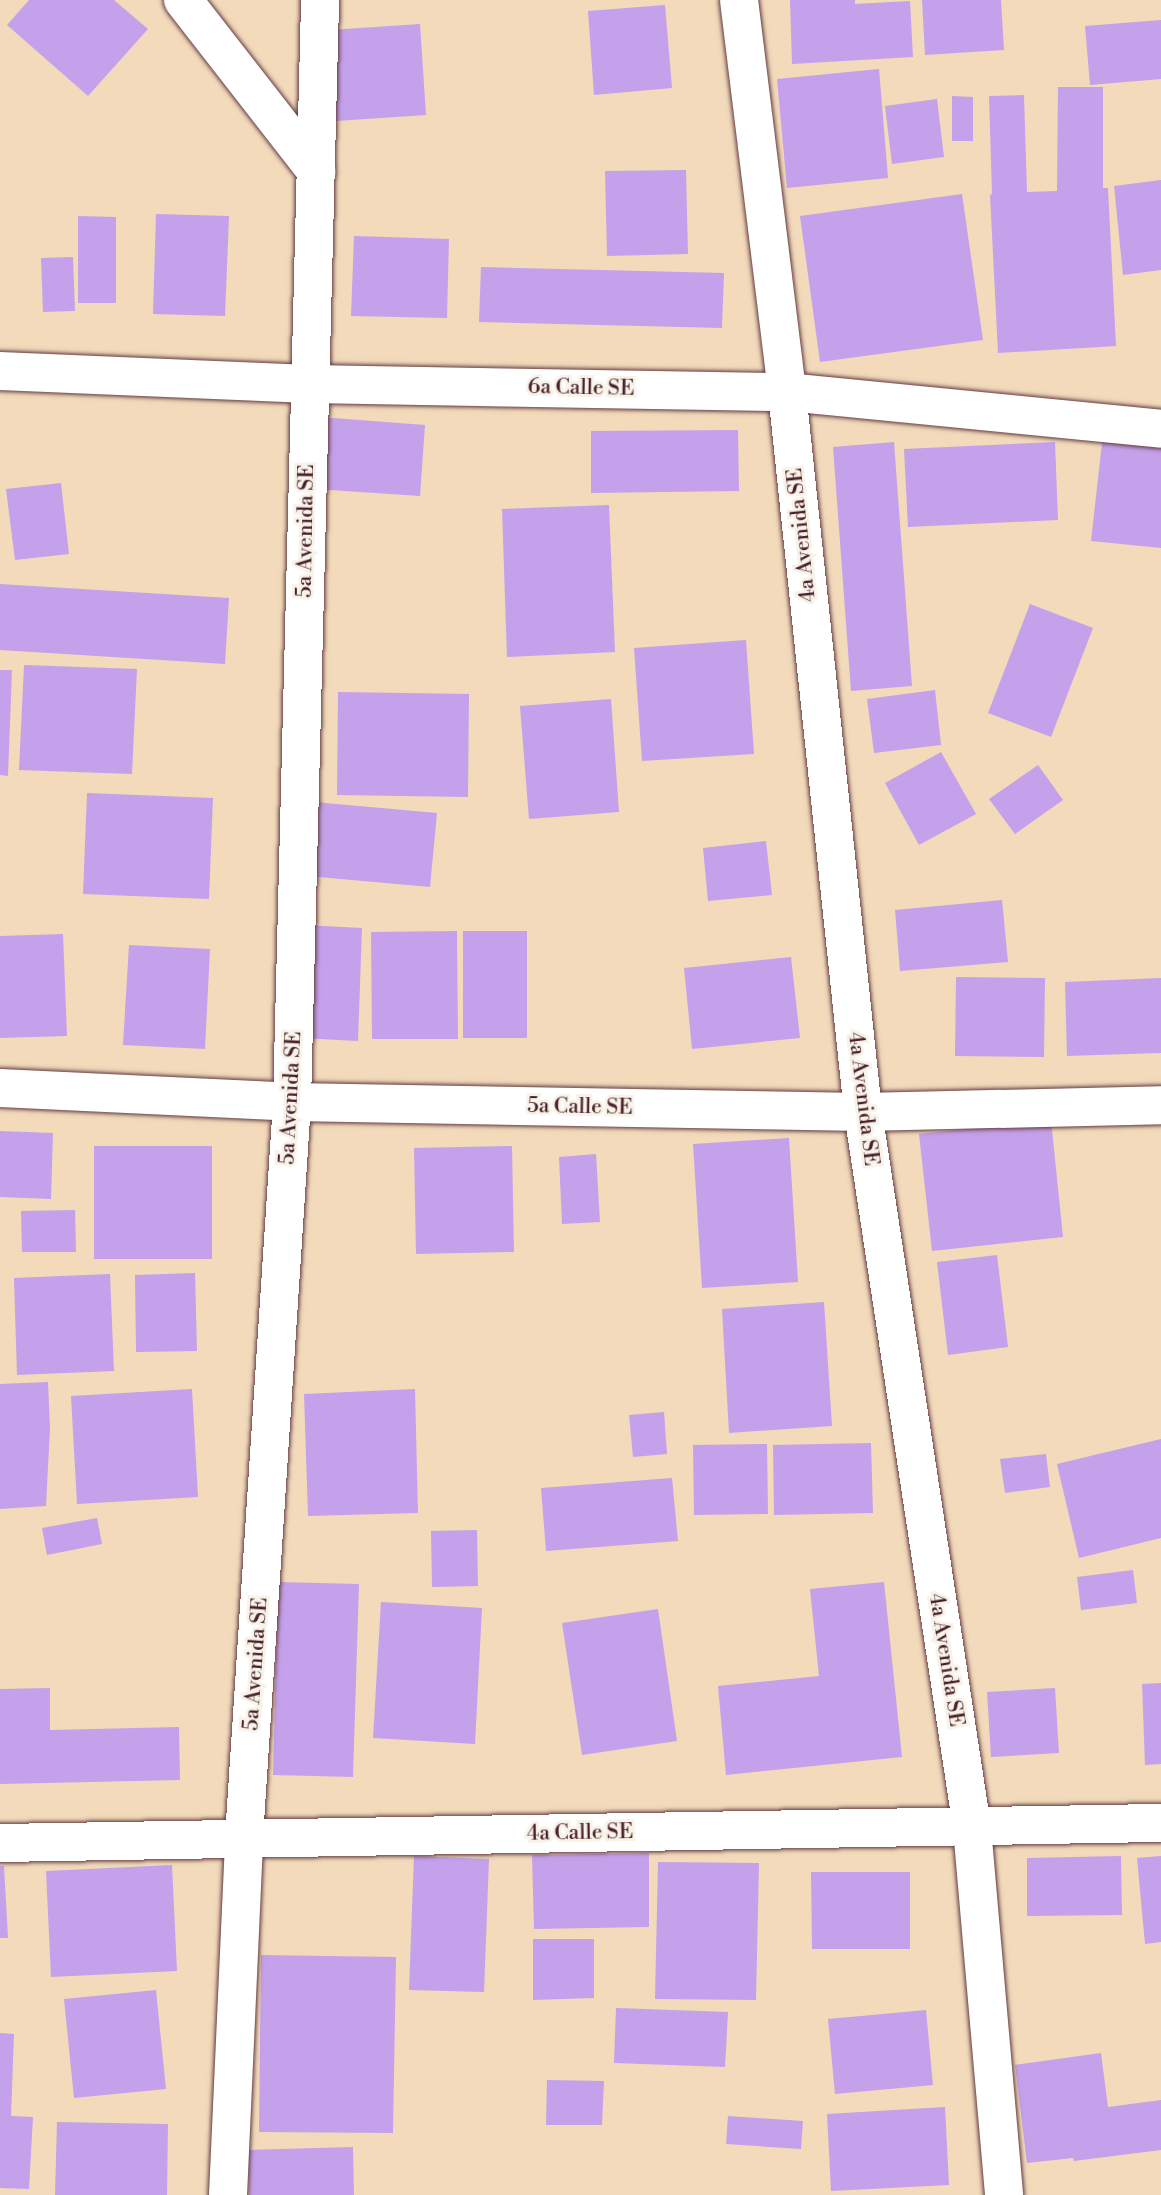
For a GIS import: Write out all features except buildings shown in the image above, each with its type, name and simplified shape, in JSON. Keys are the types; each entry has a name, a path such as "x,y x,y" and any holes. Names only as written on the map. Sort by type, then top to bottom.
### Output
{"street":[{"path":"183,0 316,171"},
{"name":"5a Avenida SE","path":"228,2195 244,1837 292,1102 320,0"},
{"name":"4a Avenida SE","path":"739,0 787,392 863,1112 972,1828 1004,2195"},
{"name":"6a Calle SE","path":"0,371 310,384 787,392 1161,429"},
{"name":"5a Calle SE","path":"0,1088 292,1102 863,1112 1161,1105"},
{"name":"4a Calle SE","path":"0,1843 1161,1823"}]}
